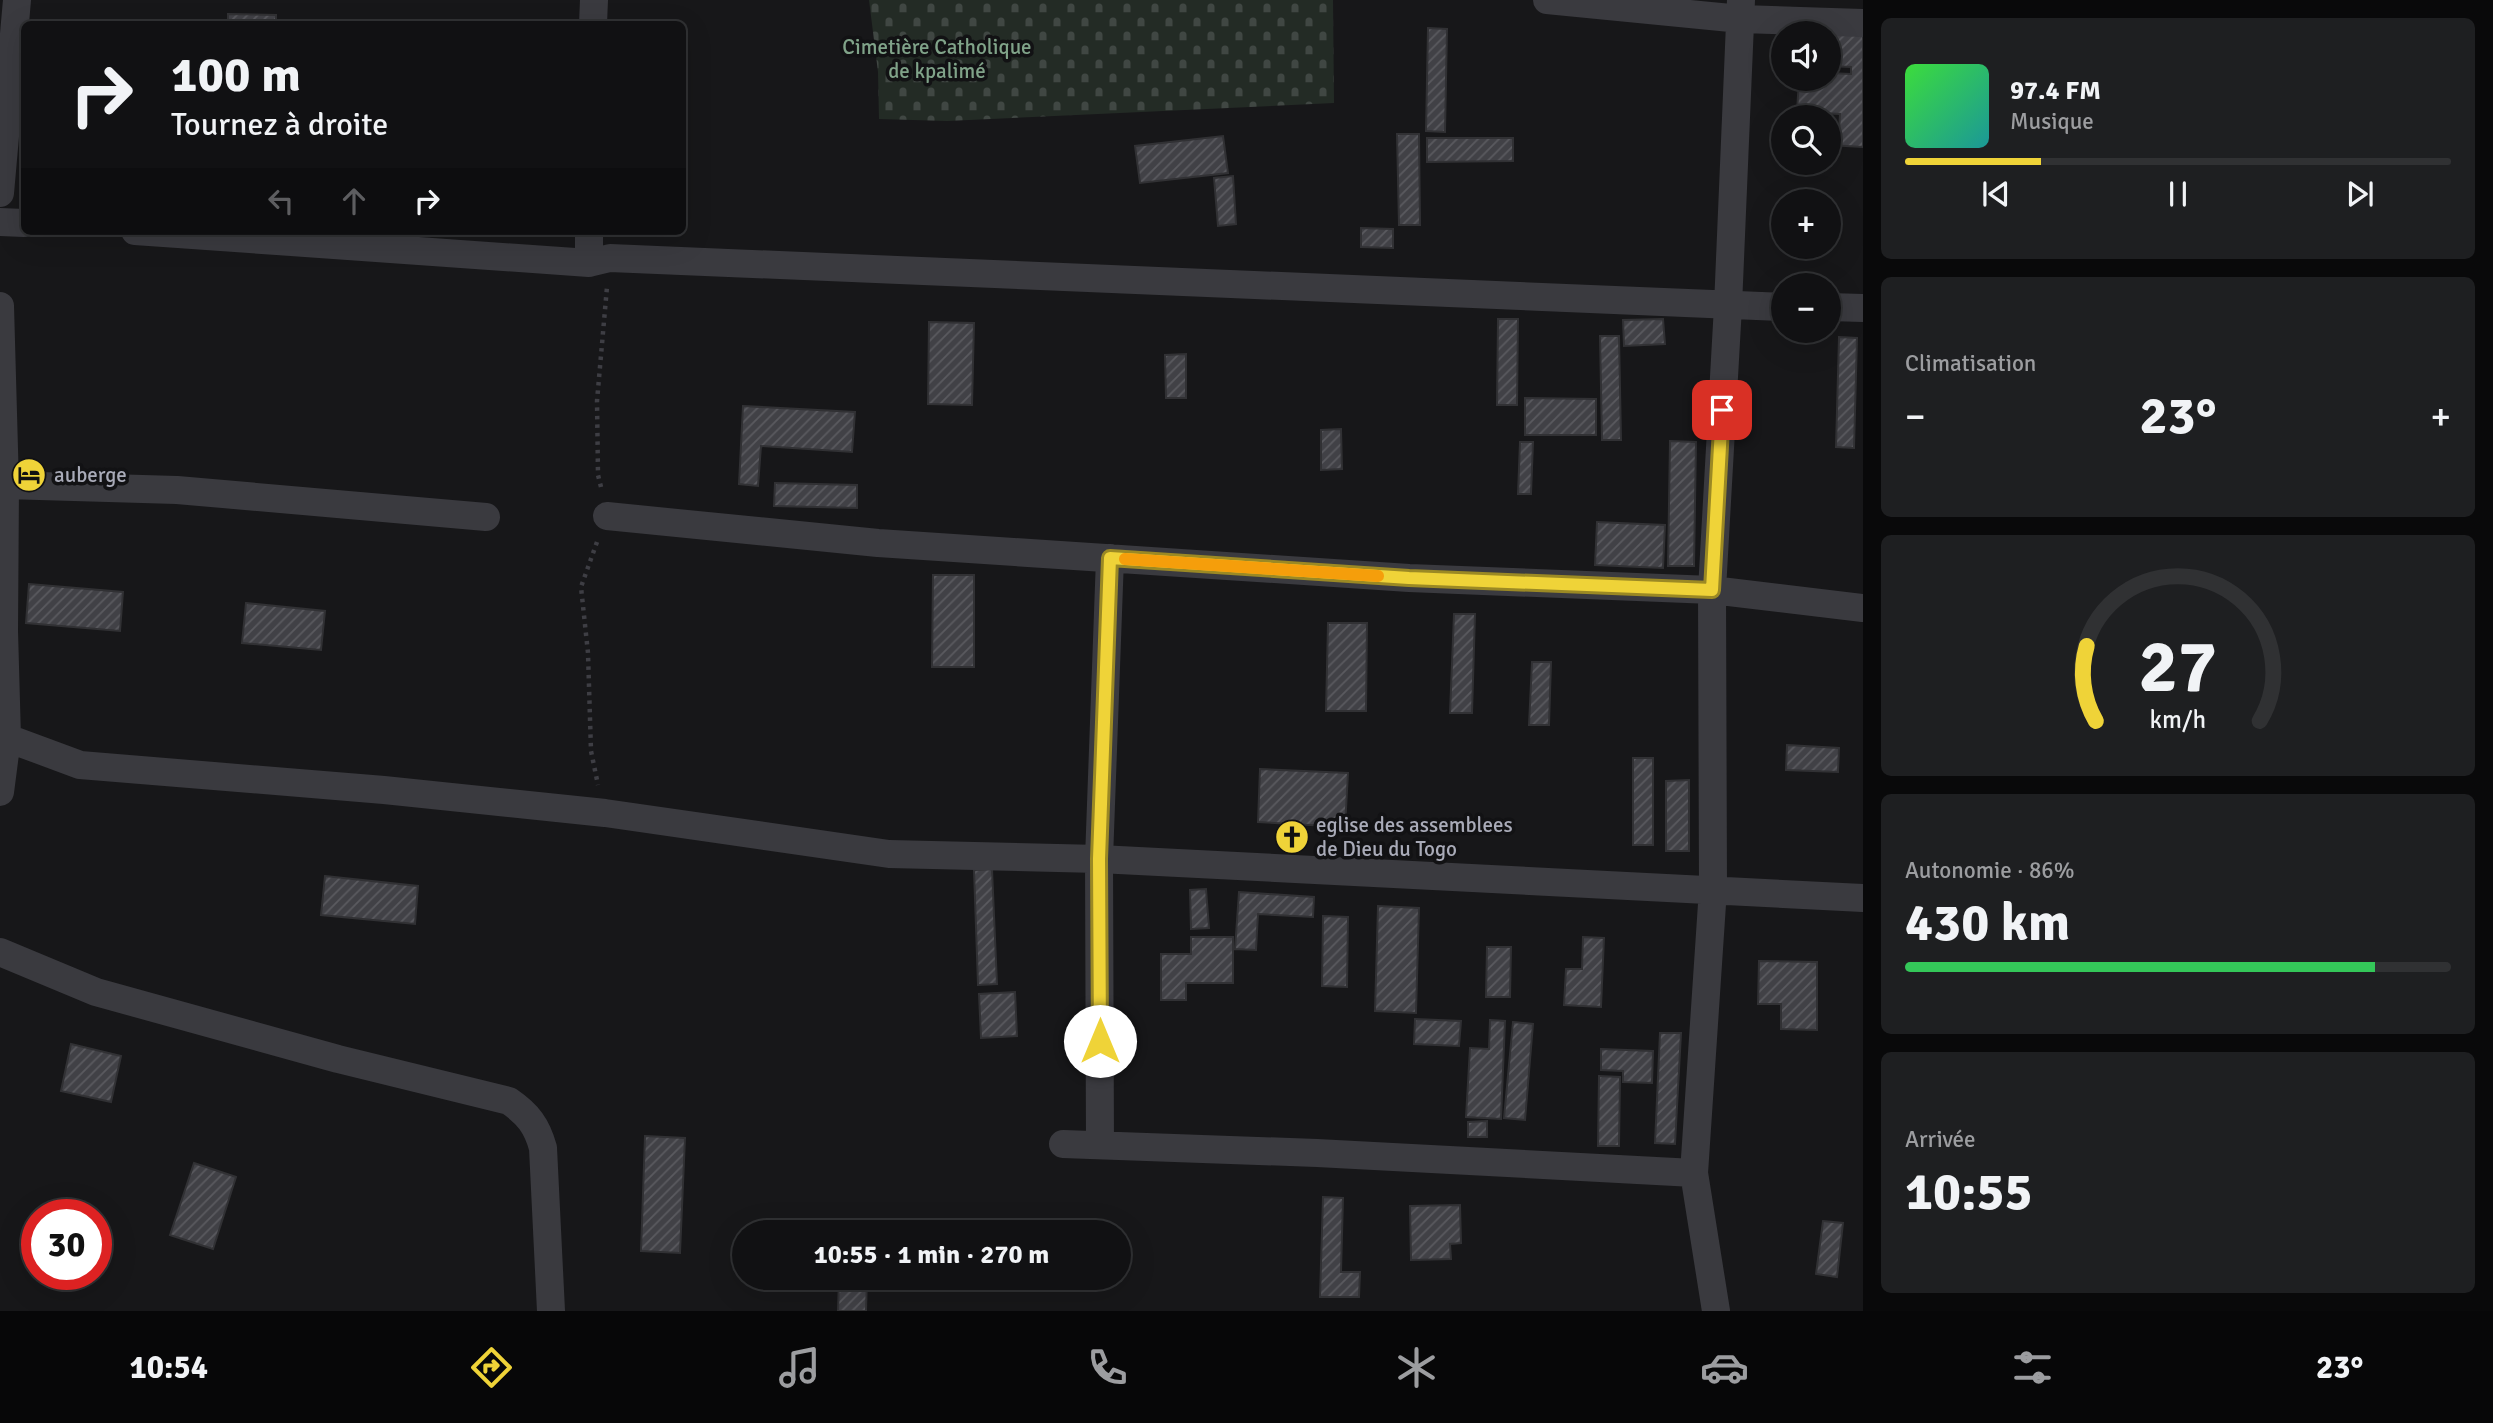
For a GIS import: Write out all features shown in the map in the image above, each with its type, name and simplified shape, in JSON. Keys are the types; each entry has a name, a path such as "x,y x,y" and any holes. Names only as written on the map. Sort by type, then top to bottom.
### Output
{"street":[{"path":"0,193 17,0"},
{"path":"593,21 594,0"},
{"path":"1547,0 1741,9 1863,23"},
{"path":"1716,1311 1694,1173 1713,890 1712,590 1741,9"},
{"path":"0,222 21,223"},
{"path":"194,235 589,262 624,258 1771,307"},
{"path":"589,235 589,262"},
{"path":"0,306 5,485 2,631 7,738 0,792"},
{"path":"1841,307 1863,308"},
{"path":"5,485 177,490 486,517"},
{"path":"607,516 878,542 1110,558 1409,578 1712,590 1863,608"},
{"path":"1100,1144 1099,859 1110,558"},
{"path":"7,738 80,765 384,790 605,813 889,854 1099,859 1863,898"},
{"path":"0,952 96,992 338,1059 509,1101 524,1111 537,1128 543,1149 551,1311"},
{"path":"1063,1144 1317,1153 1694,1173"}],"green space":[{"name":"Cimetière Catholique de kpalimé","path":"869,0 1333,0 1334,103 947,121 879,119 878,72"}],"building":[{"path":"228,14 276,15 276,21 228,21"},
{"path":"1428,28 1447,29 1445,132 1426,131"},
{"path":"1841,33 1863,33 1863,147 1841,146 1841,105 1797,105 1798,91 1841,91 1841,74 1851,74 1851,67 1841,67"},
{"path":"1397,134 1419,134 1420,225 1399,225"},
{"path":"1223,136 1228,173 1140,183 1135,146"},
{"path":"1427,138 1513,138 1513,161 1427,162"},
{"path":"1233,176 1236,224 1218,226 1214,178"},
{"path":"1361,228 1393,229 1393,248 1361,247"},
{"path":"1498,319 1518,319 1517,405 1497,405"},
{"path":"1663,319 1665,344 1624,346 1623,320"},
{"path":"929,322 974,323 972,405 928,404"},
{"path":"1600,336 1619,336 1621,440 1602,440"},
{"path":"1841,337 1857,338 1854,448 1836,447 1839,343"},
{"path":"1186,354 1186,398 1166,398 1165,355"},
{"path":"1525,398 1596,399 1596,435 1525,435"},
{"path":"743,406 855,412 852,452 761,446 758,486 739,484"},
{"path":"1341,429 1342,469 1321,470 1321,430"},
{"path":"1670,441 1696,442 1694,566 1668,566"},
{"path":"1520,442 1533,442 1531,494 1518,494"},
{"path":"775,483 857,485 857,508 774,506"},
{"path":"1597,522 1665,525 1663,568 1595,565"},
{"path":"933,575 974,575 974,667 932,667"},
{"path":"29,584 123,592 120,631 26,623"},
{"path":"246,603 325,611 321,650 242,643"},
{"path":"1454,614 1475,614 1472,713 1450,713"},
{"path":"1328,623 1367,623 1366,711 1326,711"},
{"path":"1532,662 1551,662 1549,725 1529,725"},
{"path":"1787,745 1839,748 1838,772 1786,770"},
{"path":"1633,758 1653,758 1653,845 1633,845"},
{"path":"1260,769 1348,773 1345,827 1258,822"},
{"path":"1689,780 1689,851 1666,851 1666,781"},
{"path":"992,869 997,984 978,985 974,870"},
{"path":"325,876 418,886 415,924 321,915"},
{"path":"1206,889 1209,928 1191,929 1190,890"},
{"path":"1239,892 1314,897 1313,917 1258,914 1256,950 1235,949"},
{"path":"1378,906 1419,908 1416,1013 1375,1011"},
{"path":"1323,916 1348,917 1347,987 1322,986"},
{"path":"1191,937 1233,937 1233,983 1186,983 1186,1000 1161,1000 1161,954 1191,954"},
{"path":"1583,937 1604,938 1601,1007 1564,1005 1566,969 1582,969"},
{"path":"1487,947 1511,947 1510,997 1486,997"},
{"path":"1759,961 1817,962 1817,1030 1781,1029 1781,1004 1758,1004"},
{"path":"1015,992 1017,1036 981,1038 979,994"},
{"path":"1415,1019 1461,1021 1459,1046 1414,1044"},
{"path":"1490,1020 1505,1021 1501,1119 1466,1117 1470,1048 1489,1049"},
{"path":"1513,1022 1533,1024 1525,1120 1504,1118"},
{"path":"1660,1033 1681,1033 1675,1144 1655,1143"},
{"path":"71,1044 121,1056 111,1102 61,1091"},
{"path":"1601,1049 1653,1051 1652,1083 1623,1082 1623,1071 1601,1070"},
{"path":"1599,1076 1620,1077 1619,1146 1598,1146"},
{"path":"1487,1121 1487,1137 1468,1137 1468,1122"},
{"path":"645,1136 685,1138 680,1253 641,1251"},
{"path":"194,1163 236,1177 213,1249 170,1235"},
{"path":"1323,1197 1343,1198 1341,1272 1360,1272 1359,1297 1320,1297"},
{"path":"1460,1205 1461,1243 1450,1244 1451,1259 1411,1260 1410,1206"},
{"path":"1823,1221 1843,1223 1837,1277 1816,1274"},
{"path":"839,1290 867,1290 866,1311 838,1311"}],"slow traffic":[{"path":"1125,559 1378,576"}],"place":[{"name":"auberge","path":"29,475"},
{"name":"eglise des assemblees de Dieu du Togo","path":"1292,837"}],"route":[{"path":"1100,1041 1099,859 1110,558 1409,578 1712,590 1722,410"}]}
